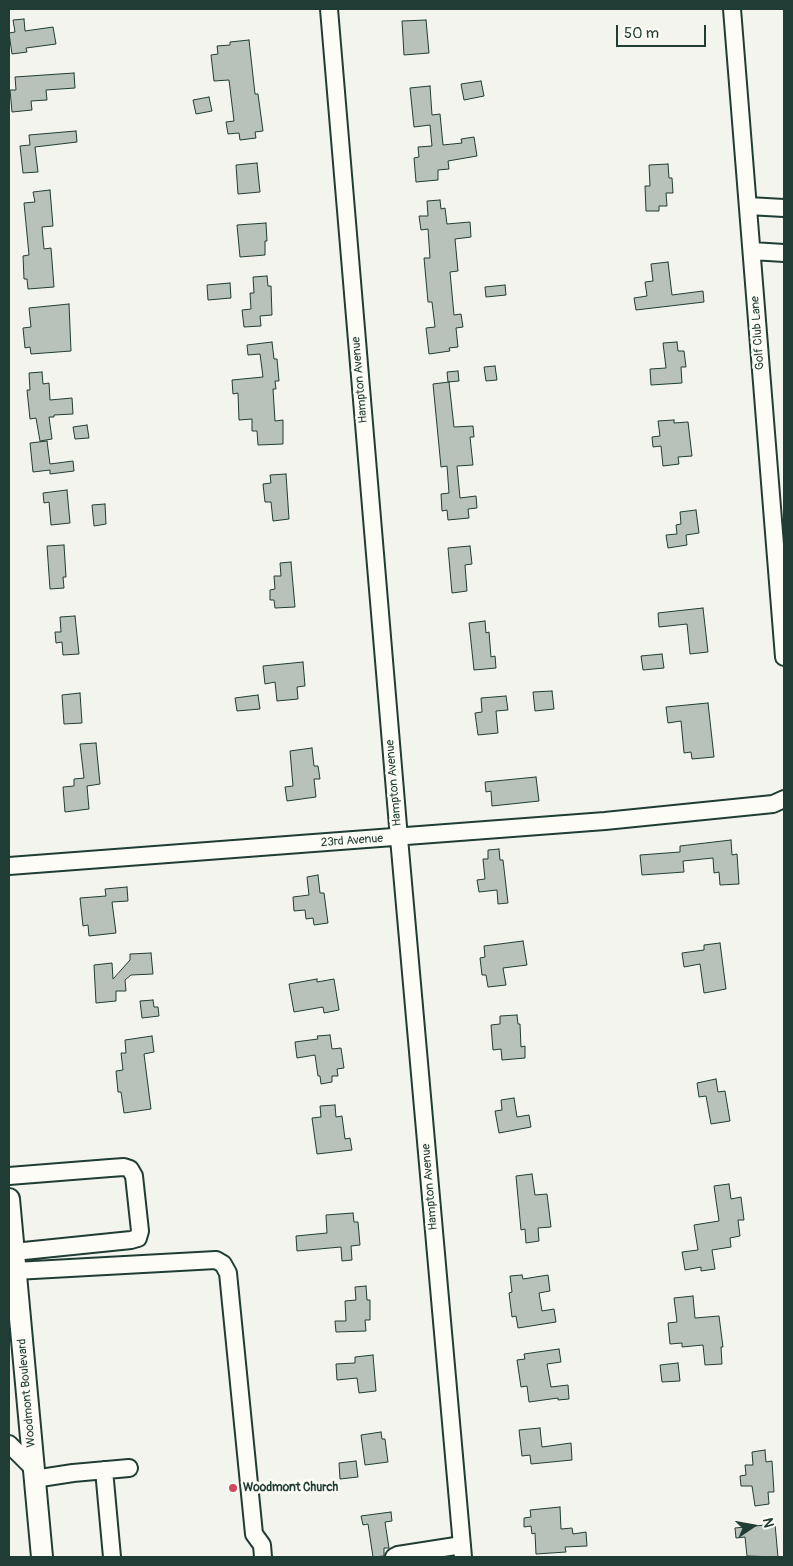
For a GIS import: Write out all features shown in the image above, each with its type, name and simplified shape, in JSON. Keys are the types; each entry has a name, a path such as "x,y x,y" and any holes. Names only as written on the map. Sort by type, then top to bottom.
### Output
{"main road":[{"name":"Woodmont Boulevard","path":"9,1198 42,1557"}],"street":[{"name":"Hampton Avenue","path":"329,9 462,1551"},
{"name":"Golf Club Lane","path":"732,9 784,657"},
{"path":"748,206 784,208"},
{"path":"752,251 784,253"},
{"name":"23rd Avenue","path":"9,866 605,821 773,804 784,799"},
{"path":"9,1176 124,1167 130,1170 134,1176 140,1231 138,1238 132,1240 15,1261"},
{"path":"15,1261 216,1260 223,1264 228,1273 254,1534 262,1544 264,1557"},
{"path":"9,1444 34,1474 129,1468"},
{"path":"104,1470 112,1557"},
{"path":"394,1557 398,1555 462,1551"}],"building":[{"path":"24,19 25,31 53,27 56,44 26,48 27,52 12,54 9,33 15,32 13,20"},
{"path":"426,20 429,53 404,55 402,21"},
{"path":"249,40 255,94 258,94 263,131 255,132 256,138 240,140 239,133 228,134 226,122 234,121 229,80 214,81 211,55 218,54 217,46 230,45 230,42"},
{"path":"74,73 75,88 46,90 47,100 31,101 32,110 12,112 10,90 16,90 15,77"},
{"path":"481,81 484,96 464,100 461,84"},
{"path":"430,86 432,115 440,114 443,145 462,143 461,139 474,137 477,156 448,161 449,169 438,170 438,180 416,182 414,158 419,157 418,147 432,146 430,125 414,127 410,88"},
{"path":"209,97 212,111 196,114 193,100"},
{"path":"76,131 77,142 35,147 38,172 23,173 20,146 30,145 29,135"},
{"path":"257,163 260,192 238,194 236,165"},
{"path":"668,164 669,178 672,178 673,193 666,193 667,206 659,206 659,211 646,211 645,186 650,186 649,165"},
{"path":"50,190 53,226 42,227 44,249 51,248 54,287 28,289 27,279 24,279 23,256 29,255 24,203 35,202 33,192"},
{"path":"440,200 441,209 445,208 447,224 470,222 471,237 455,239 458,271 450,272 454,315 461,314 463,327 456,328 458,347 449,348 450,351 429,354 426,328 435,327 432,302 428,302 424,258 430,258 428,229 421,230 419,216 428,216 427,201"},
{"path":"266,223 267,241 265,241 265,255 240,257 237,225"},
{"path":"668,262 672,295 703,291 704,302 636,310 634,298 647,296 645,282 653,281 651,264"},
{"path":"267,276 268,286 271,286 272,315 260,316 261,326 244,327 242,310 251,309 250,293 254,293 253,277"},
{"path":"230,283 231,298 208,300 207,285"},
{"path":"505,285 506,295 486,297 485,287"},
{"path":"69,304 71,351 31,354 30,347 25,348 23,328 31,327 29,308"},
{"path":"272,342 274,359 277,359 279,381 275,381 276,389 273,389 275,421 283,420 283,444 258,445 257,431 252,431 252,419 239,420 238,393 233,394 232,380 263,377 260,354 248,355 247,345"},
{"path":"677,342 678,351 684,351 686,367 681,367 682,383 651,385 650,369 666,368 663,343"},
{"path":"495,366 497,380 486,381 484,367"},
{"path":"458,371 459,381 448,382 447,372"},
{"path":"42,372 43,384 49,383 50,400 72,398 73,414 49,417 52,439 40,441 36,418 30,419 27,390 30,390 29,373"},
{"path":"449,382 454,427 473,426 474,437 470,437 473,465 457,466 460,498 476,496 477,508 468,509 469,518 448,520 447,510 442,511 441,494 449,493 447,466 441,467 433,384"},
{"path":"674,420 674,423 688,422 692,456 678,457 679,464 663,466 661,446 653,447 652,437 660,436 658,421"},
{"path":"87,425 89,438 75,439 73,427"},
{"path":"47,441 50,464 73,461 74,471 50,474 50,470 33,472 30,443"},
{"path":"286,474 289,519 273,521 271,502 265,502 263,484 271,483 270,475"},
{"path":"67,490 70,523 51,525 49,502 44,503 43,493"},
{"path":"105,504 106,524 94,526 92,505"},
{"path":"696,510 699,533 686,535 687,545 668,548 666,535 677,534 676,525 681,524 680,512"},
{"path":"64,545 66,577 63,577 64,588 50,589 47,546"},
{"path":"470,546 472,564 465,565 467,591 452,593 448,548"},
{"path":"291,562 295,607 275,608 274,600 270,600 270,590 275,589 274,576 281,576 280,563"},
{"path":"703,608 708,652 690,654 687,624 659,627 658,613"},
{"path":"75,616 79,654 63,655 62,642 56,643 55,632 61,632 60,617"},
{"path":"485,621 486,633 489,632 491,657 495,656 496,668 474,670 469,623"},
{"path":"662,654 664,668 643,670 641,656"},
{"path":"303,662 305,686 297,687 298,699 277,701 275,682 265,684 263,666"},
{"path":"552,691 554,709 535,711 533,692"},
{"path":"80,693 82,723 64,724 62,695"},
{"path":"258,695 260,709 237,711 235,698"},
{"path":"506,696 508,710 496,711 498,733 478,735 475,713 482,712 481,698"},
{"path":"708,703 714,757 692,759 691,752 684,753 681,721 668,723 666,707"},
{"path":"96,743 100,784 87,786 89,809 65,812 63,787 74,786 74,779 84,778 80,744"},
{"path":"312,748 314,766 318,766 320,779 314,779 316,797 287,801 285,787 293,786 290,751"},
{"path":"536,777 539,801 492,806 491,791 486,792 485,782"},
{"path":"731,840 732,855 737,854 739,884 720,885 719,872 714,873 713,858 683,861 684,872 642,875 640,855 680,852 680,846"},
{"path":"499,849 500,860 503,860 508,903 498,904 497,890 479,892 477,880 485,879 483,859 488,859 488,850"},
{"path":"318,875 320,893 324,893 328,923 314,925 313,918 306,919 305,910 294,911 293,897 309,895 307,877"},
{"path":"127,887 128,901 112,902 116,933 89,936 88,925 83,926 80,898 106,896 105,889"},
{"path":"523,941 527,965 503,968 506,985 488,987 486,975 482,975 480,958 485,957 484,946"},
{"path":"720,943 726,989 704,993 700,964 684,967 682,953 704,950 704,945"},
{"path":"151,953 153,974 131,975 125,980 126,991 116,991 116,1001 96,1003 94,965 112,963 113,979 130,960 130,954"},
{"path":"317,979 317,982 334,979 339,1010 324,1013 323,1007 294,1012 289,984"},
{"path":"153,1000 154,1007 158,1007 159,1016 142,1018 140,1001"},
{"path":"517,1015 518,1024 520,1024 521,1047 525,1046 525,1058 502,1060 501,1049 493,1050 491,1025 500,1024 500,1016"},
{"path":"330,1035 332,1049 341,1048 344,1068 337,1069 338,1076 332,1076 332,1082 321,1084 315,1055 297,1058 295,1042 318,1039 317,1036"},
{"path":"152,1036 154,1052 144,1054 151,1109 124,1113 121,1092 118,1092 116,1071 123,1070 121,1053 126,1053 125,1040"},
{"path":"716,1079 718,1092 725,1091 730,1121 711,1124 706,1096 699,1097 697,1083"},
{"path":"514,1098 517,1117 529,1115 531,1127 499,1133 495,1111 502,1110 501,1100"},
{"path":"335,1105 336,1117 342,1116 345,1139 350,1138 352,1150 317,1154 312,1118 321,1117 320,1106"},
{"path":"532,1174 535,1195 547,1194 551,1227 538,1228 539,1241 526,1243 525,1229 521,1230 516,1176"},
{"path":"729,1184 731,1199 741,1197 744,1220 738,1220 740,1236 730,1238 731,1247 712,1250 715,1269 701,1271 701,1267 685,1270 682,1252 698,1250 694,1225 719,1221 714,1186"},
{"path":"353,1213 354,1222 358,1222 360,1245 351,1246 352,1260 342,1261 341,1247 297,1251 296,1236 327,1233 326,1215"},
{"path":"522,1275 523,1279 548,1275 550,1291 539,1293 542,1311 554,1309 556,1322 518,1328 516,1316 512,1317 509,1293 512,1292 510,1276"},
{"path":"366,1286 367,1300 370,1300 370,1320 365,1320 366,1331 336,1332 335,1321 346,1321 345,1301 356,1300 355,1287"},
{"path":"693,1296 695,1318 719,1316 723,1347 721,1347 722,1364 705,1365 703,1345 682,1347 682,1343 670,1344 668,1323 677,1322 674,1298"},
{"path":"559,1349 561,1362 547,1364 551,1387 568,1385 569,1399 558,1400 558,1398 529,1402 527,1386 521,1387 517,1360 525,1359 524,1354"},
{"path":"373,1355 376,1391 359,1393 357,1378 337,1380 336,1364 355,1363 355,1357"},
{"path":"678,1363 680,1381 662,1382 660,1365"},
{"path":"540,1428 542,1447 571,1443 572,1460 531,1464 530,1455 522,1456 519,1430"},
{"path":"381,1432 382,1439 385,1439 388,1462 365,1465 361,1435"},
{"path":"765,1450 766,1462 772,1461 774,1492 768,1492 769,1504 755,1506 752,1486 741,1486 740,1476 746,1475 745,1465 753,1465 752,1452"},
{"path":"356,1461 358,1477 340,1479 339,1463"},
{"path":"560,1507 561,1529 572,1528 573,1534 586,1532 587,1546 565,1547 566,1552 536,1554 535,1533 532,1534 531,1526 524,1527 524,1518 531,1517 530,1510"},
{"path":"391,1512 392,1521 385,1522 389,1548 384,1548 384,1556 373,1557 368,1524 363,1525 361,1516"},
{"path":"775,1524 778,1557 747,1556 745,1537 736,1538 735,1528"}],"place":[{"name":"Woodmont Church","path":"233,1488"}]}
